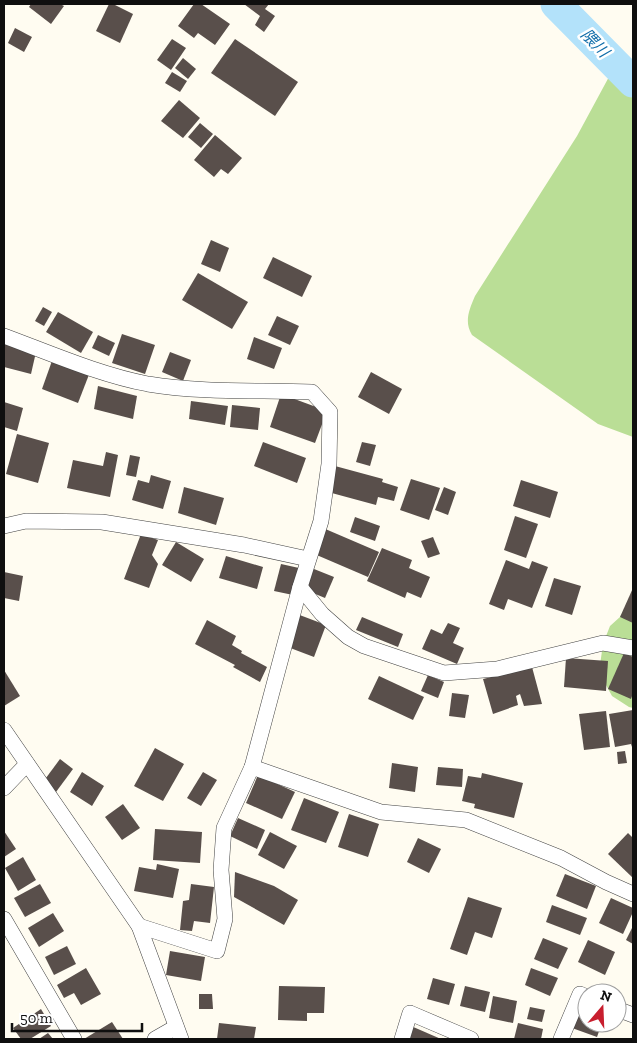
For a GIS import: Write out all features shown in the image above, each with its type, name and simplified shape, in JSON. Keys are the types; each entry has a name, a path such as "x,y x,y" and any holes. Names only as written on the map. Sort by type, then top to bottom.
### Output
{"street":[{"path":"4,336 93,368 147,383 203,391 312,392 330,412 329,464 321,521 300,587 252,767 224,828 221,870 225,919 217,951 139,926"},
{"path":"4,526 26,521 102,522 244,545 308,559"},
{"path":"300,587 322,614 348,637 364,646 444,673 497,669 603,643 633,648"},
{"path":"4,730 139,926 179,1033 155,1039"},
{"path":"4,788 27,764"},
{"path":"252,767 382,812 466,820 561,858 633,894"},
{"path":"4,919 74,1039"},
{"path":"561,1039 577,1001"},
{"path":"402,1039 410,1013 471,1039"}],"green space":[{"path":"617,62 633,68 633,437 598,424 472,335 468,325 469,311 475,296 577,136"},
{"path":"633,595 633,708 612,696 599,672 603,644 610,626 620,617"}],"building":[{"path":"31,4 60,4 64,6 51,24 29,7"},
{"path":"109,4 113,4 133,14 120,43 96,31"},
{"path":"194,4 201,4 230,24 215,45 198,33 194,38 178,26"},
{"path":"244,4 269,4 265,9 275,16 264,32 255,25 260,16"},
{"path":"15,28 32,37 24,52 8,43"},
{"path":"172,39 186,48 171,70 157,60"},
{"path":"235,39 298,82 275,116 211,73"},
{"path":"183,58 196,69 188,79 175,68"},
{"path":"172,72 187,81 180,92 165,83"},
{"path":"179,100 200,118 183,138 161,121"},
{"path":"200,123 213,134 201,148 188,137"},
{"path":"215,135 242,158 228,174 221,169 214,177 194,160"},
{"path":"211,240 229,248 220,272 201,264"},
{"path":"273,257 312,276 302,297 263,278"},
{"path":"198,273 248,302 232,329 182,300"},
{"path":"43,307 52,312 44,326 35,321"},
{"path":"58,312 93,332 81,353 46,332"},
{"path":"277,316 299,326 290,345 268,335"},
{"path":"122,334 155,345 145,374 112,363"},
{"path":"98,335 115,343 109,356 92,348"},
{"path":"254,337 282,348 274,369 247,359"},
{"path":"4,344 36,352 31,374 4,367"},
{"path":"170,352 191,360 183,381 162,372"},
{"path":"53,358 90,372 78,403 42,389"},
{"path":"371,372 402,389 389,414 358,397"},
{"path":"98,386 137,396 133,419 94,409"},
{"path":"281,394 327,411 315,443 270,427"},
{"path":"191,401 228,406 225,425 189,419"},
{"path":"4,402 23,408 17,431 4,427"},
{"path":"232,405 260,408 258,430 230,427"},
{"path":"17,434 49,443 38,483 6,474"},
{"path":"263,442 306,458 297,483 254,466"},
{"path":"362,442 376,445 370,466 356,462"},
{"path":"106,452 118,455 110,497 67,488 73,460 103,466"},
{"path":"130,455 140,457 136,477 126,475"},
{"path":"335,466 383,479 382,482 398,487 394,501 378,497 376,505 328,492"},
{"path":"151,475 171,481 163,509 132,500 138,480 149,483"},
{"path":"411,479 440,488 429,520 400,510"},
{"path":"521,480 558,492 550,518 513,506"},
{"path":"184,487 224,498 216,525 178,513"},
{"path":"444,487 456,492 448,515 435,510"},
{"path":"515,516 538,524 526,558 504,550"},
{"path":"355,517 380,526 375,541 350,532"},
{"path":"323,528 379,552 368,577 312,553"},
{"path":"141,534 158,540 152,555 158,564 149,588 124,579"},
{"path":"433,537 440,554 428,558 421,541"},
{"path":"176,542 204,559 191,582 162,565"},
{"path":"382,548 412,560 409,568 430,577 421,598 407,592 405,598 367,581"},
{"path":"226,556 263,567 257,589 219,578"},
{"path":"506,560 529,569 532,561 548,567 532,608 508,599 504,610 489,604"},
{"path":"281,564 299,568 293,595 274,591"},
{"path":"309,567 334,577 325,598 301,588"},
{"path":"4,572 23,576 19,601 4,598"},
{"path":"554,578 581,586 572,615 545,606"},
{"path":"633,588 633,623 620,617"},
{"path":"297,614 326,625 314,657 285,646"},
{"path":"362,617 403,634 398,647 356,630"},
{"path":"207,620 236,636 232,645 242,651 241,653 267,667 260,682 233,667 235,665 195,644"},
{"path":"448,623 460,628 453,643 464,648 457,664 422,649 431,629 442,634"},
{"path":"624,653 633,657 633,693 631,699 608,689"},
{"path":"566,658 608,661 606,691 564,687"},
{"path":"532,667 542,704 524,706 520,694 516,696 518,705 493,714 483,679"},
{"path":"4,670 20,696 4,706"},
{"path":"428,675 444,682 438,698 421,691"},
{"path":"379,676 424,697 413,720 368,699"},
{"path":"452,693 469,695 465,718 449,716"},
{"path":"633,710 633,750 631,744 615,747 609,714"},
{"path":"606,711 610,747 584,750 579,714"},
{"path":"155,748 184,764 163,801 134,786"},
{"path":"625,751 627,763 618,764 617,752"},
{"path":"60,759 73,769 56,792 43,782"},
{"path":"392,763 418,767 415,792 389,788"},
{"path":"438,767 463,769 462,787 436,785"},
{"path":"82,772 104,786 92,806 70,792"},
{"path":"203,772 217,780 201,806 187,798"},
{"path":"482,773 523,783 514,818 474,808 475,804 462,801 468,776 481,778"},
{"path":"258,775 295,792 282,819 246,803"},
{"path":"304,798 339,812 326,843 291,830"},
{"path":"123,804 140,828 122,840 105,817"},
{"path":"349,814 379,824 368,857 338,847"},
{"path":"238,818 265,830 257,849 230,836"},
{"path":"155,829 202,832 200,863 153,860"},
{"path":"4,831 16,849 4,857"},
{"path":"270,832 297,846 284,869 258,855"},
{"path":"628,833 633,838 633,878 608,854"},
{"path":"418,838 441,849 429,873 407,862"},
{"path":"23,857 36,880 18,891 5,868"},
{"path":"157,864 179,869 173,898 134,891 139,867 156,870"},
{"path":"235,872 274,886 298,900 284,925 234,897"},
{"path":"565,874 596,886 587,909 556,896"},
{"path":"40,884 51,903 25,917 14,898"},
{"path":"191,884 214,887 210,923 194,921 192,931 180,930 183,901 189,900"},
{"path":"468,897 502,908 492,938 475,932 467,955 450,949"},
{"path":"611,898 633,908 623,934 599,923"},
{"path":"552,905 587,918 580,935 546,922"},
{"path":"53,913 64,931 39,947 28,928"},
{"path":"633,926 633,944 626,940"},
{"path":"543,938 568,948 558,969 534,959"},
{"path":"588,940 615,952 605,975 578,962"},
{"path":"67,946 76,964 54,975 45,957"},
{"path":"170,951 205,957 201,981 166,975"},
{"path":"86,968 101,994 81,1005 74,993 64,998 57,985"},
{"path":"531,968 558,978 550,996 525,985"},
{"path":"433,978 455,984 449,1005 427,999"},
{"path":"279,986 325,987 324,1013 307,1013 307,1021 278,1020"},
{"path":"465,986 490,992 485,1012 460,1006"},
{"path":"199,994 212,994 213,1009 199,1009"},
{"path":"493,996 517,1001 513,1023 489,1018"},
{"path":"530,1007 545,1010 542,1022 527,1019"},
{"path":"41,1009 51,1026 30,1039 21,1039 13,1028"},
{"path":"577,1015 577,1030 572,1028"},
{"path":"112,1022 123,1039 84,1039"},
{"path":"219,1023 256,1027 254,1039 217,1039"},
{"path":"518,1023 543,1029 541,1039 514,1039"},
{"path":"411,1026 441,1039 406,1039"},
{"path":"48,1033 53,1039 39,1039"},
{"path":"586,1033 598,1033 597,1037"}],"waterway":[{"name":"隈川","path":"556,4 633,82"}]}
